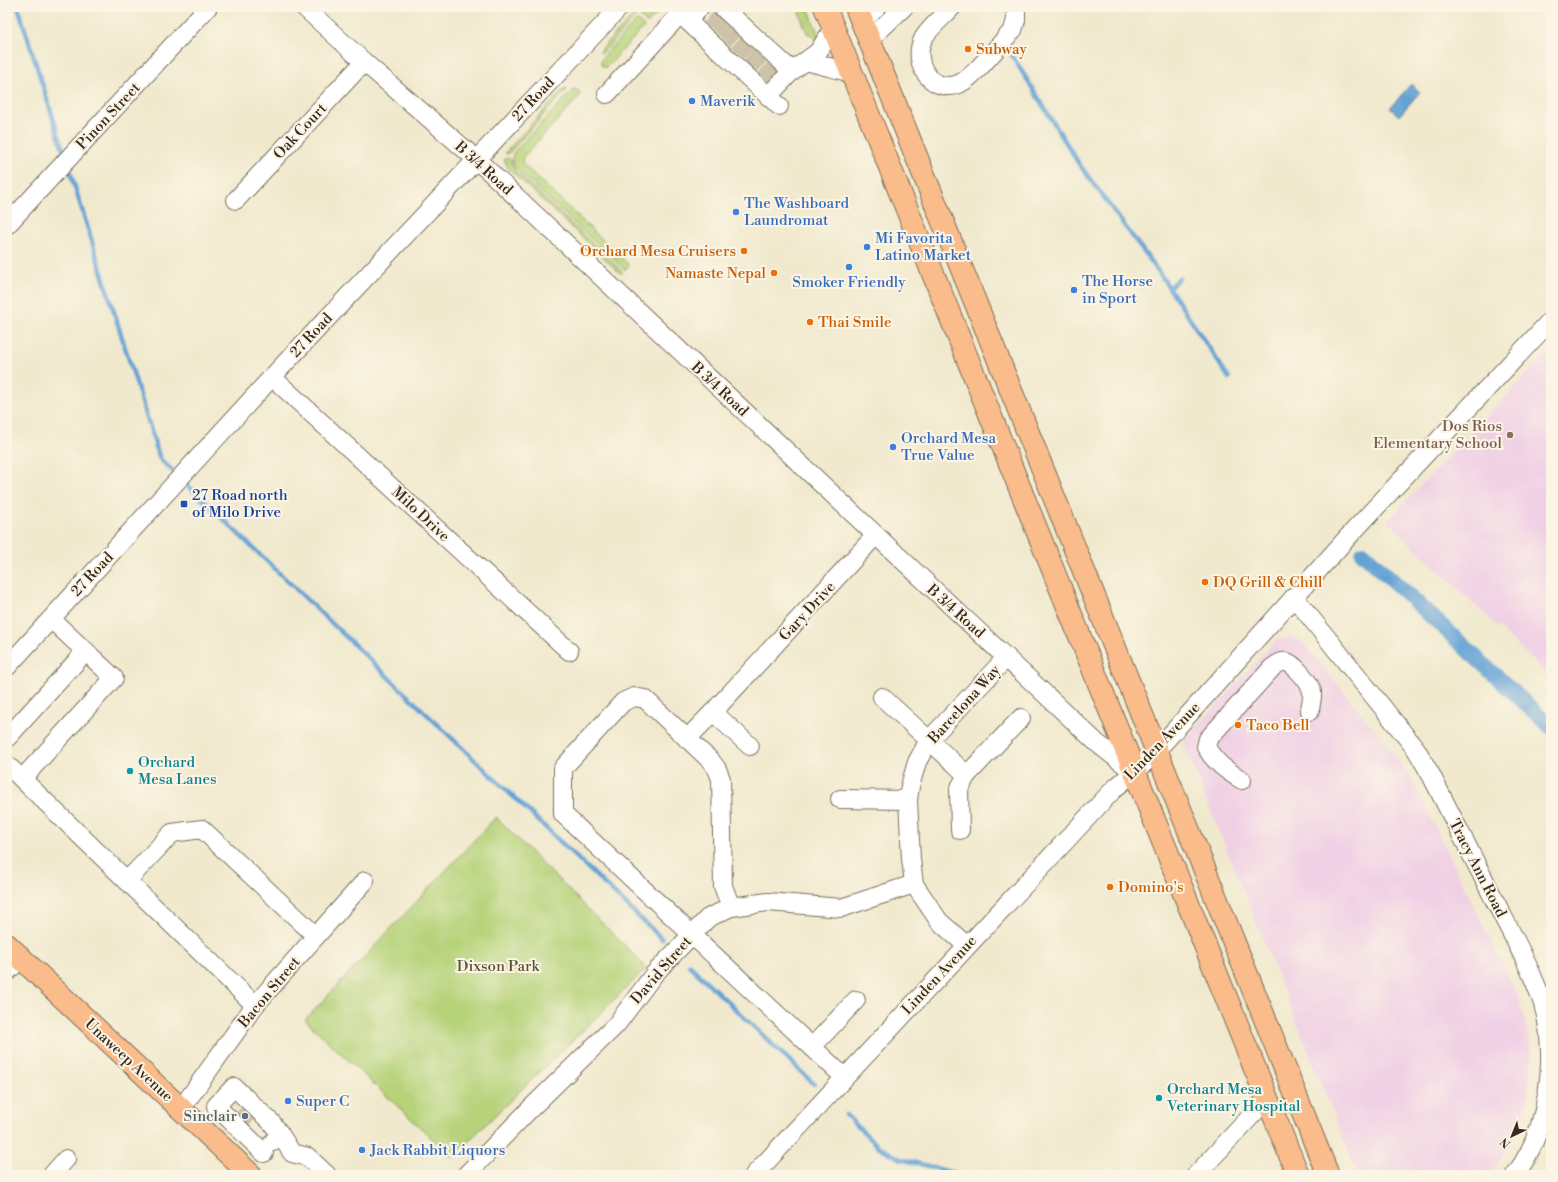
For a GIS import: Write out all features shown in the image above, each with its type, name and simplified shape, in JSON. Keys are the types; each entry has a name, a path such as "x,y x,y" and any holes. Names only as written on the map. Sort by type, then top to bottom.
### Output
{"main road":[{"path":"825,7 1298,1175"},
{"path":"862,23 1328,1175"},
{"name":"Unaweep Avenue","path":"12,958 181,1109 249,1173"}],"street":[{"name":"Pinon Street","path":"7,226 208,7"},
{"name":"B 3/4 Road","path":"304,7 364,62 476,159 875,536 1007,657 1097,743 1134,773"},
{"name":"27 Road","path":"7,667 272,377 620,7"},
{"path":"688,21 700,7"},
{"path":"862,23 877,7"},
{"path":"862,23 904,7"},
{"path":"952,7 924,37 920,47 919,59 924,72 930,80 943,85 955,85 968,78 1013,30 1016,20 1014,8"},
{"path":"724,11 765,50 789,65 852,74"},
{"path":"607,94 680,14 688,21 707,32 748,70 767,92 789,65 818,52 834,27"},
{"name":"Oak Court","path":"236,200 364,62"},
{"name":"Linden Avenue","path":"754,1175 1114,789 1134,773 1157,750 1348,537 1551,320"},
{"name":"Milo Drive","path":"272,377 570,651"},
{"name":"Gary Drive","path":"688,739 736,685 840,576 875,536"},
{"name":"Tracy Ann Road","path":"1294,597 1416,749 1431,775 1515,942 1543,1004 1548,1032 1550,1088 1537,1133 1529,1152 1515,1175"},
{"path":"22,779 114,678 52,619"},
{"path":"7,738 86,651"},
{"name":"Barcelona Way","path":"966,946 939,921 914,884 911,859 908,800 910,786 917,762 929,740 1007,657"},
{"path":"1242,780 1225,770 1212,758 1206,747 1208,738 1272,668 1279,663 1286,662 1291,664 1308,683 1313,693 1310,711"},
{"path":"731,907 723,886 721,779 717,769 711,761 645,699 634,697 623,702 562,768 564,814 844,1078"},
{"path":"882,697 967,775"},
{"path":"713,712 750,746"},
{"path":"960,830 959,789 967,775 1021,718"},
{"path":"7,765 255,1005"},
{"path":"840,799 908,800"},
{"path":"127,881 172,833 202,829 316,936"},
{"name":"Bacon Street","path":"181,1109 255,1005 365,881"},
{"name":"David Street","path":"466,1175 530,1109 616,1025 655,974 708,918 731,907 768,902 841,908 914,884"},
{"path":"812,1048 856,1000"},
{"path":"212,1066 234,1087 245,1116 264,1153"},
{"path":"234,1087 216,1106 272,1123 292,1153 308,1158 327,1175"},
{"path":"1196,1175 1267,1099"},
{"path":"249,1173 280,1134"},
{"path":"52,1175 66,1159"}],"shaded area":[{"name":"Dos Rios Elementary School","path":"1551,349 1551,678 1387,521"},
{"path":"1292,637 1302,641 1379,735 1410,776 1519,998 1532,1053 1528,1094 1522,1117 1514,1138 1490,1175 1358,1175 1183,742 1276,640"}],"green space":[{"path":"641,7 645,7 604,51 600,53 603,47"},
{"path":"650,7 667,7 647,24 640,17"},
{"path":"797,7 808,7 819,37 817,42 812,35 807,33"},
{"path":"637,20 644,27 607,67 603,67 600,62 606,53"},
{"path":"568,88 508,154 505,153 561,92"},
{"path":"575,89 580,92 580,96 523,157 522,163 629,265 625,270 516,169 512,161 513,153"},
{"path":"509,158 515,171 623,272 621,274 508,168 504,159"},
{"name":"Dixson Park","path":"496,817 647,968 452,1157 305,1020"}],"water":[{"path":"1411,84 1420,92 1399,116 1390,108"}],"waterway":[{"path":"18,7 65,156"},
{"path":"1005,44 1079,164 1158,271 1229,378"},
{"path":"68,165 160,459 178,476"},
{"path":"1169,288 1179,278"},
{"path":"183,481 662,939"},
{"path":"1363,553 1551,727"},
{"path":"689,965 814,1084"},
{"path":"846,1115 879,1147 901,1159 962,1175"}],"tunnel":[{"path":"711,28 723,14"},
{"path":"724,40 736,27"},
{"path":"738,53 750,40"},
{"path":"751,66 763,52"},
{"path":"765,79 777,65"},
{"path":"241,1121 250,1111"}],"place":[{"name":"Subway","path":"968,49"},
{"name":"Maverik","path":"692,101"},
{"name":"The Washboard Laundromat","path":"736,212"},
{"name":"Mi Favorita Latino Market","path":"867,247"},
{"name":"Orchard Mesa Cruisers","path":"744,251"},
{"name":"Smoker Friendly","path":"849,267"},
{"name":"Namaste Nepal","path":"774,273"},
{"name":"The Horse in Sport","path":"1074,290"},
{"name":"Thai Smile","path":"810,322"},
{"name":"Dos Rios Elementary School","path":"1510,435"},
{"name":"Orchard Mesa True Value","path":"893,447"},
{"name":"27 Road north of Milo Drive","path":"184,504"},
{"name":"DQ Grill & Chill","path":"1205,582"},
{"name":"Taco Bell","path":"1238,725"},
{"name":"Orchard Mesa Lanes","path":"130,771"},
{"name":"Domino's","path":"1110,887"},
{"name":"Orchard Mesa Veterinary Hospital","path":"1159,1098"},
{"name":"Super C","path":"288,1101"},
{"name":"Sinclair","path":"245,1116"},
{"name":"Jack Rabbit Liquors","path":"362,1150"}]}
